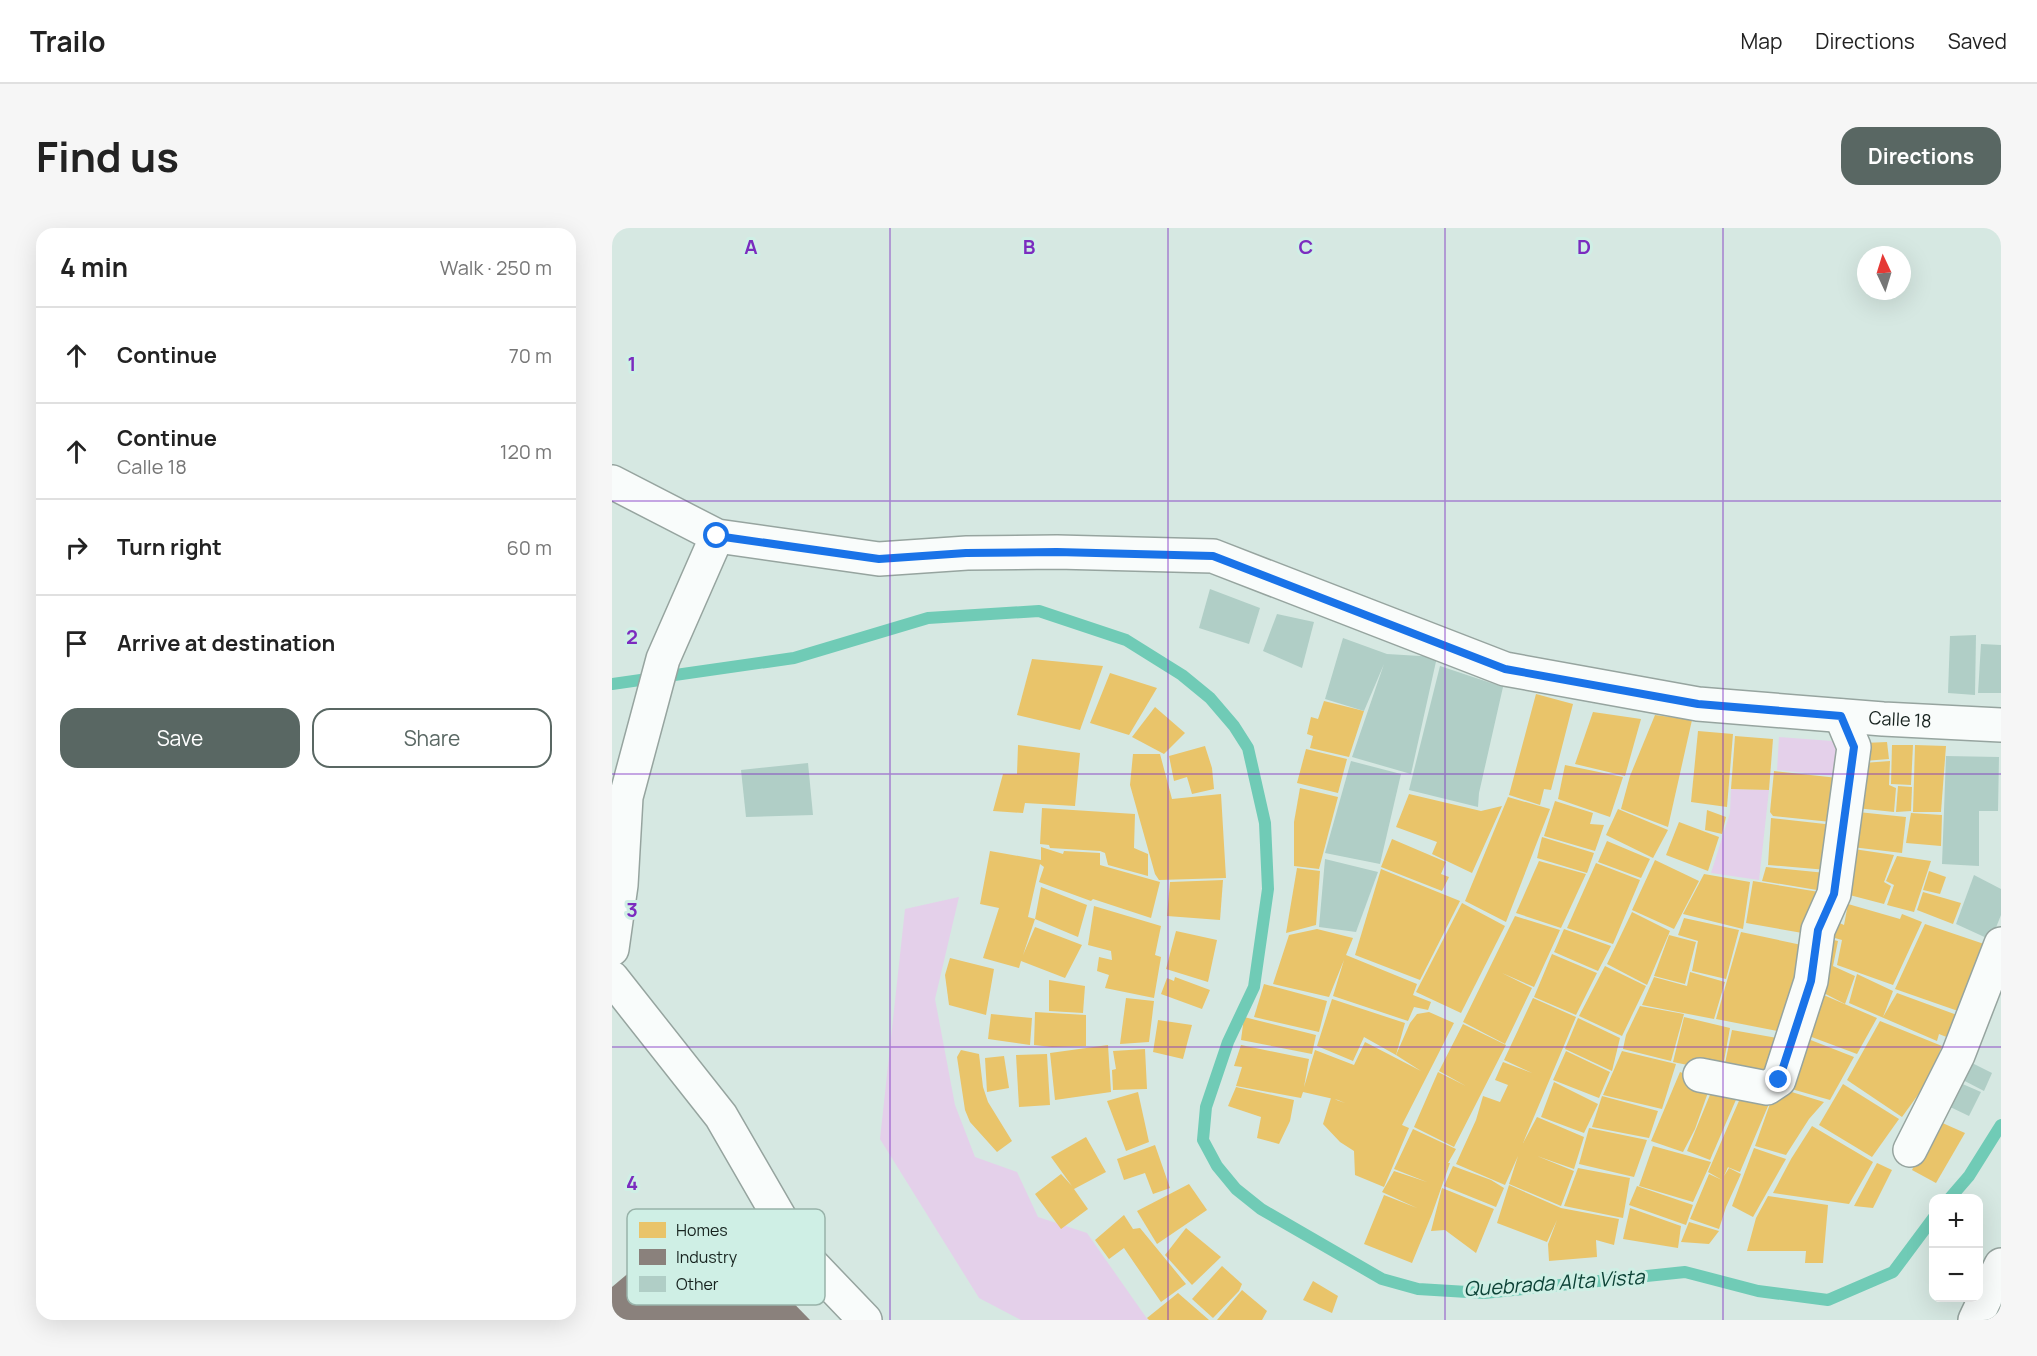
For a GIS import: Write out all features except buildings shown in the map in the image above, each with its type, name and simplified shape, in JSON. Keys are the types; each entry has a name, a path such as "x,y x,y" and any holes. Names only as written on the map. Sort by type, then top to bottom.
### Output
{"street":[{"name":"Calle 18","path":"612,482 717,536 879,559 966,553 1139,553 1213,556 1505,669 1698,704 1841,716 2001,725"},
{"path":"612,950 621,885 626,796 663,659 717,536"},
{"path":"1700,1075 1767,1089 1779,1080 1811,981 1818,930 1834,894 1854,747 1841,716"},
{"path":"1910,1150 1958,1055 2001,944"},
{"path":"612,978 720,1116 774,1209"},
{"path":"1975,1320 2001,1265"},
{"path":"825,1278 865,1320"}],"shaded area":[{"path":"1779,737 1832,741 1841,755 1835,776 1777,770"},
{"path":"1731,789 1769,790 1759,880 1711,873 1730,813"},
{"path":"959,897 935,999 955,1105 975,1157 1017,1172 1038,1217 1087,1233 1148,1320 1021,1320 979,1298 880,1139 905,909"}],"waterway":[{"name":"Quebrada Alta Vista","path":"612,684 794,658 928,618 1039,611 1126,640 1182,675 1210,698 1234,726 1248,748 1265,823 1268,889 1254,987 1228,1042 1206,1107 1203,1140 1217,1166 1236,1189 1261,1209 1382,1279 1418,1289 1484,1293 1685,1272 1758,1291 1828,1300 1893,1272 1929,1224"},
{"name":"Quebrada Alta Vista","path":"1953,1194 1969,1176 2001,1125"}],"route":[{"path":"717,536 879,559 966,553 1057,552 1213,556 1505,669 1698,704 1841,716 1854,747 1834,894 1818,930 1811,981 1779,1080"}]}
